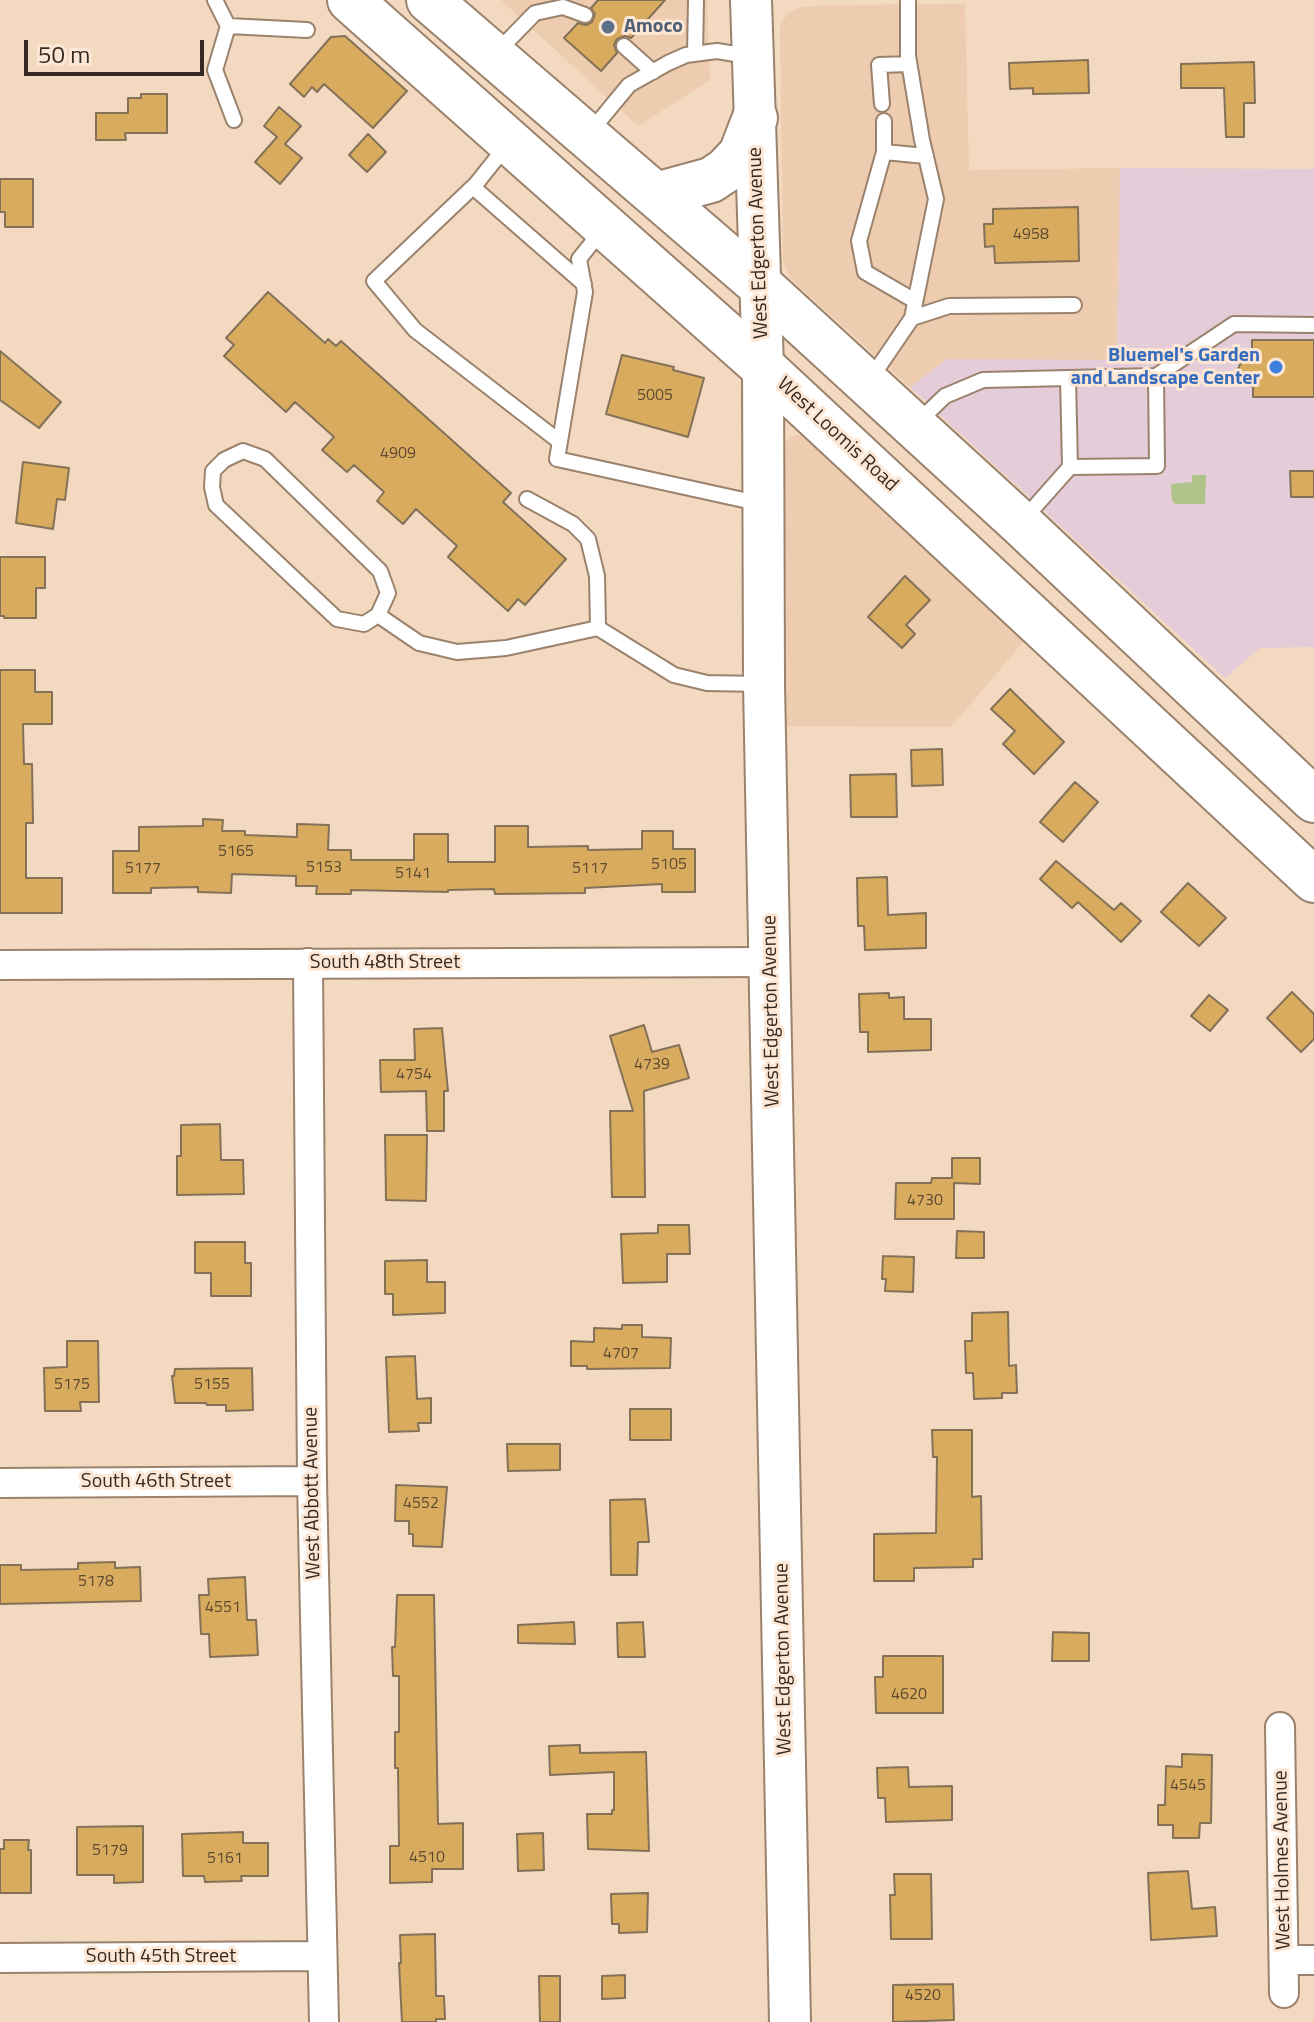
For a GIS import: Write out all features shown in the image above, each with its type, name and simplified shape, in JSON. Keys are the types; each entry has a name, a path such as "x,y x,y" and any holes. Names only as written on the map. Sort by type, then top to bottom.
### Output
{"main road":[{"name":"West Loomis Road","path":"350,0 763,367 1314,880"},
{"path":"429,0 760,285 1020,523 1314,800"},
{"path":"603,225 648,189 711,180 726,170 741,154 755,118"},
{"path":"872,468 913,427"}],"street":[{"name":"West Edgerton Avenue","path":"751,0 763,367 764,684 790,2022"},
{"name":"South 48th Street","path":"0,965 771,962"},
{"name":"West Abbott Avenue","path":"308,963 312,1481 324,2022"},
{"name":"South 46th Street","path":"0,1483 312,1481"},
{"name":"West Holmes Avenue","path":"1280,1727 1284,1993"},
{"name":"South 45th Street","path":"0,1958 322,1956"},
{"path":"1284,1960 1314,1960"}],"lane":[{"path":"215,0 228,26 215,70 234,120"},
{"path":"695,54 696,0"},
{"path":"867,385 912,318 936,199 909,64 908,0"},
{"path":"494,55 530,6 563,7 585,15"},
{"path":"228,26 307,30"},
{"path":"624,46 653,72"},
{"path":"587,136 629,85 686,55 717,51 753,57"},
{"path":"882,104 879,65 909,64"},
{"path":"884,121 884,152 859,241 865,272 915,301"},
{"path":"510,141 473,187 374,281 415,330 560,442"},
{"path":"884,152 926,156"},
{"path":"473,187 584,284"},
{"path":"603,225 579,259 585,292 557,459 762,504"},
{"path":"912,318 949,306 1074,305"},
{"path":"913,427 945,396 983,380 1156,376 1234,324 1314,325"},
{"path":"1070,467 1157,466 1156,376"},
{"path":"1020,523 1070,467 1068,378"},
{"path":"243,451 265,459 380,571 388,593 378,615 364,624 337,619 216,505 212,487 213,471 224,460 243,451"},
{"path":"527,499 573,524 588,539 597,576 598,628"},
{"path":"378,615 419,643 457,652 506,648 598,628 674,675 707,683 764,684"}],"shaded area":[{"path":"501,0 707,0 710,80 638,126"},
{"path":"965,4 969,170 1120,168 1117,361 947,359 910,387 791,279 783,262 780,26 788,13 800,7 832,5"},
{"path":"1120,168 1314,169 1314,647 1260,648 1225,678 910,387 947,359 1117,360"},
{"path":"797,435 813,443 1026,639 951,727 783,726 780,463 784,445 789,438"}],"green space":[{"path":"1192,475 1206,475 1205,504 1175,504 1171,484 1192,482"}],"building":[{"name":"Amoco","path":"598,0 665,0 631,38 625,36 617,39 614,45 617,53 601,71 564,38 578,23 586,25 592,22 595,14 591,8"},
{"path":"345,36 407,91 373,128 324,84 317,92 312,87 304,97 290,84 331,37"},
{"path":"1088,60 1089,93 1033,94 1033,88 1010,89 1009,63"},
{"path":"1254,62 1255,103 1244,103 1244,137 1226,137 1224,88 1181,88 1181,64"},
{"path":"141,94 167,94 167,133 125,133 126,140 96,140 96,113 128,113 128,98 141,98"},
{"path":"279,107 301,126 285,144 302,158 280,184 255,162 277,137 264,126"},
{"path":"368,134 386,152 367,172 349,155"},
{"path":"0,179 33,179 33,227 5,227 5,212 0,212"},
{"path":"1078,207 1079,261 995,263 994,246 985,247 984,224 993,224 993,209"},
{"path":"268,292 325,343 328,339 336,346 341,341 511,493 503,502 566,559 525,605 518,599 508,611 448,557 457,546 416,509 403,524 377,501 384,492 354,465 347,472 322,450 334,437 295,402 286,412 224,356 234,345 226,338"},
{"name":"Bluemel's Garden and Landscape Center","path":"1252,340 1314,340 1314,397 1253,397 1253,387 1243,380 1238,369 1243,358 1252,353"},
{"path":"0,351 61,402 39,428 0,400"},
{"path":"622,355 674,367 673,370 704,378 688,437 606,414"},
{"path":"23,462 69,468 65,500 57,499 53,529 16,523"},
{"path":"1290,471 1314,471 1314,497 1291,497"},
{"path":"0,557 45,557 45,588 36,588 36,618 0,616"},
{"path":"905,576 930,600 906,625 915,634 902,648 868,617"},
{"path":"0,670 35,670 35,692 52,692 52,724 23,724 24,764 32,764 33,823 26,823 26,878 62,878 62,913 0,913"},
{"path":"1010,689 1064,742 1034,774 1003,744 1015,731 991,709"},
{"path":"942,749 943,785 912,786 911,750"},
{"path":"896,774 897,817 851,817 850,775"},
{"path":"1075,782 1098,802 1063,842 1040,822"},
{"path":"203,819 223,820 222,831 245,831 245,835 297,837 297,824 329,825 328,850 351,850 351,860 414,860 414,834 448,834 448,862 495,862 495,826 528,826 528,847 588,846 588,850 642,849 642,831 673,831 673,849 695,849 695,892 662,892 662,884 585,888 585,893 495,894 494,889 448,892 351,890 351,894 316,894 317,886 296,886 296,876 232,874 231,893 198,892 198,887 151,888 151,893 113,893 113,851 139,851 139,827 203,826"},
{"path":"1056,861 1114,910 1121,903 1141,921 1121,942 1078,902 1072,908 1040,879"},
{"path":"887,877 888,915 926,913 926,948 865,950 864,926 858,926 857,878"},
{"path":"1188,883 1226,918 1199,946 1161,912"},
{"path":"1292,992 1314,1014 1314,1039 1301,1052 1267,1018"},
{"path":"889,993 889,998 904,997 904,1019 931,1019 931,1050 868,1052 868,1032 860,1032 859,994"},
{"path":"1209,995 1228,1010 1210,1031 1191,1016"},
{"path":"644,1025 652,1052 679,1045 689,1078 644,1091 645,1197 612,1197 610,1111 633,1111 610,1036"},
{"path":"442,1028 448,1091 444,1091 444,1131 427,1131 426,1091 381,1092 380,1060 415,1060 414,1029"},
{"path":"220,1124 221,1160 243,1160 244,1194 177,1195 181,1125"},
{"path":"385,1135 427,1135 426,1201 386,1200"},
{"path":"952,1158 980,1158 980,1184 954,1183 954,1219 895,1219 896,1183 931,1183 932,1178 952,1178"},
{"path":"658,1225 689,1225 690,1254 667,1254 667,1282 623,1283 621,1234 658,1233"},
{"path":"957,1231 984,1232 984,1258 956,1258"},
{"path":"195,1242 245,1242 245,1263 251,1263 251,1296 211,1296 211,1273 195,1273"},
{"path":"883,1256 914,1257 913,1292 885,1291"},
{"path":"427,1260 427,1282 445,1282 445,1313 393,1315 393,1294 385,1294 385,1261"},
{"path":"1008,1312 1009,1366 1016,1365 1017,1393 1002,1393 1002,1398 974,1399 973,1373 966,1373 965,1341 972,1341 972,1313"},
{"path":"622,1325 642,1325 642,1337 671,1338 670,1368 587,1369 587,1366 571,1366 571,1341 594,1342 594,1328 622,1329"},
{"path":"67,1341 98,1341 99,1402 80,1402 81,1411 45,1411 44,1368 67,1367"},
{"path":"415,1356 417,1399 431,1398 431,1423 418,1423 419,1431 389,1432 386,1357"},
{"path":"252,1368 253,1410 226,1411 226,1405 175,1403 172,1376 175,1369"},
{"path":"630,1409 671,1409 671,1440 630,1440"},
{"path":"932,1430 972,1430 972,1497 981,1496 982,1559 973,1559 973,1567 914,1568 914,1581 874,1581 874,1534 936,1533 937,1457 933,1457"},
{"path":"507,1444 560,1444 560,1470 508,1471"},
{"path":"396,1485 447,1487 442,1547 413,1546 409,1521 395,1521"},
{"path":"645,1499 649,1542 638,1542 637,1575 611,1575 610,1500"},
{"path":"115,1562 115,1568 140,1567 141,1601 0,1604 0,1565 21,1565 21,1570 78,1569 78,1563"},
{"path":"245,1577 247,1620 256,1620 258,1655 210,1657 209,1634 201,1634 199,1595 209,1595 208,1579"},
{"path":"397,1595 434,1595 438,1824 463,1823 463,1869 432,1869 432,1882 390,1883 390,1846 399,1846 395,1732 399,1732 399,1676 393,1676 392,1647 395,1647"},
{"path":"574,1622 575,1644 518,1643 518,1625"},
{"path":"643,1622 645,1657 618,1657 617,1623"},
{"path":"1053,1632 1089,1633 1089,1661 1052,1661"},
{"path":"883,1656 943,1656 943,1713 876,1713 875,1677 883,1677"},
{"path":"580,1745 580,1753 646,1752 649,1851 588,1849 587,1814 612,1814 614,1810 614,1772 550,1775 549,1746"},
{"path":"1182,1754 1212,1755 1211,1823 1200,1823 1199,1838 1173,1838 1173,1825 1158,1825 1158,1805 1165,1805 1166,1766 1182,1767"},
{"path":"908,1767 909,1787 952,1786 952,1820 886,1822 885,1798 878,1798 877,1768"},
{"path":"143,1826 143,1882 114,1883 114,1875 77,1875 77,1827"},
{"path":"243,1832 243,1843 268,1843 268,1876 241,1876 242,1881 205,1882 204,1876 183,1876 182,1834"},
{"path":"543,1833 544,1870 518,1871 517,1834"},
{"path":"4,1840 29,1840 31,1893 0,1893 0,1849 4,1849"},
{"path":"1188,1871 1192,1909 1215,1907 1217,1936 1151,1940 1148,1873"},
{"path":"894,1874 931,1874 932,1939 891,1939 890,1895 895,1895"},
{"path":"648,1893 647,1932 619,1933 619,1924 612,1924 611,1894"},
{"path":"435,1934 436,1996 444,1996 445,2019 402,2022 400,1935"},
{"path":"625,1975 625,1998 602,1999 602,1976"},
{"path":"539,1976 560,1976 560,2022 540,2022"},
{"path":"953,1984 954,2020 893,2022 893,1985"}],"place":[{"name":"Amoco","path":"608,27"},
{"name":"Bluemel's Garden and Landscape Center","path":"1276,367"}]}
